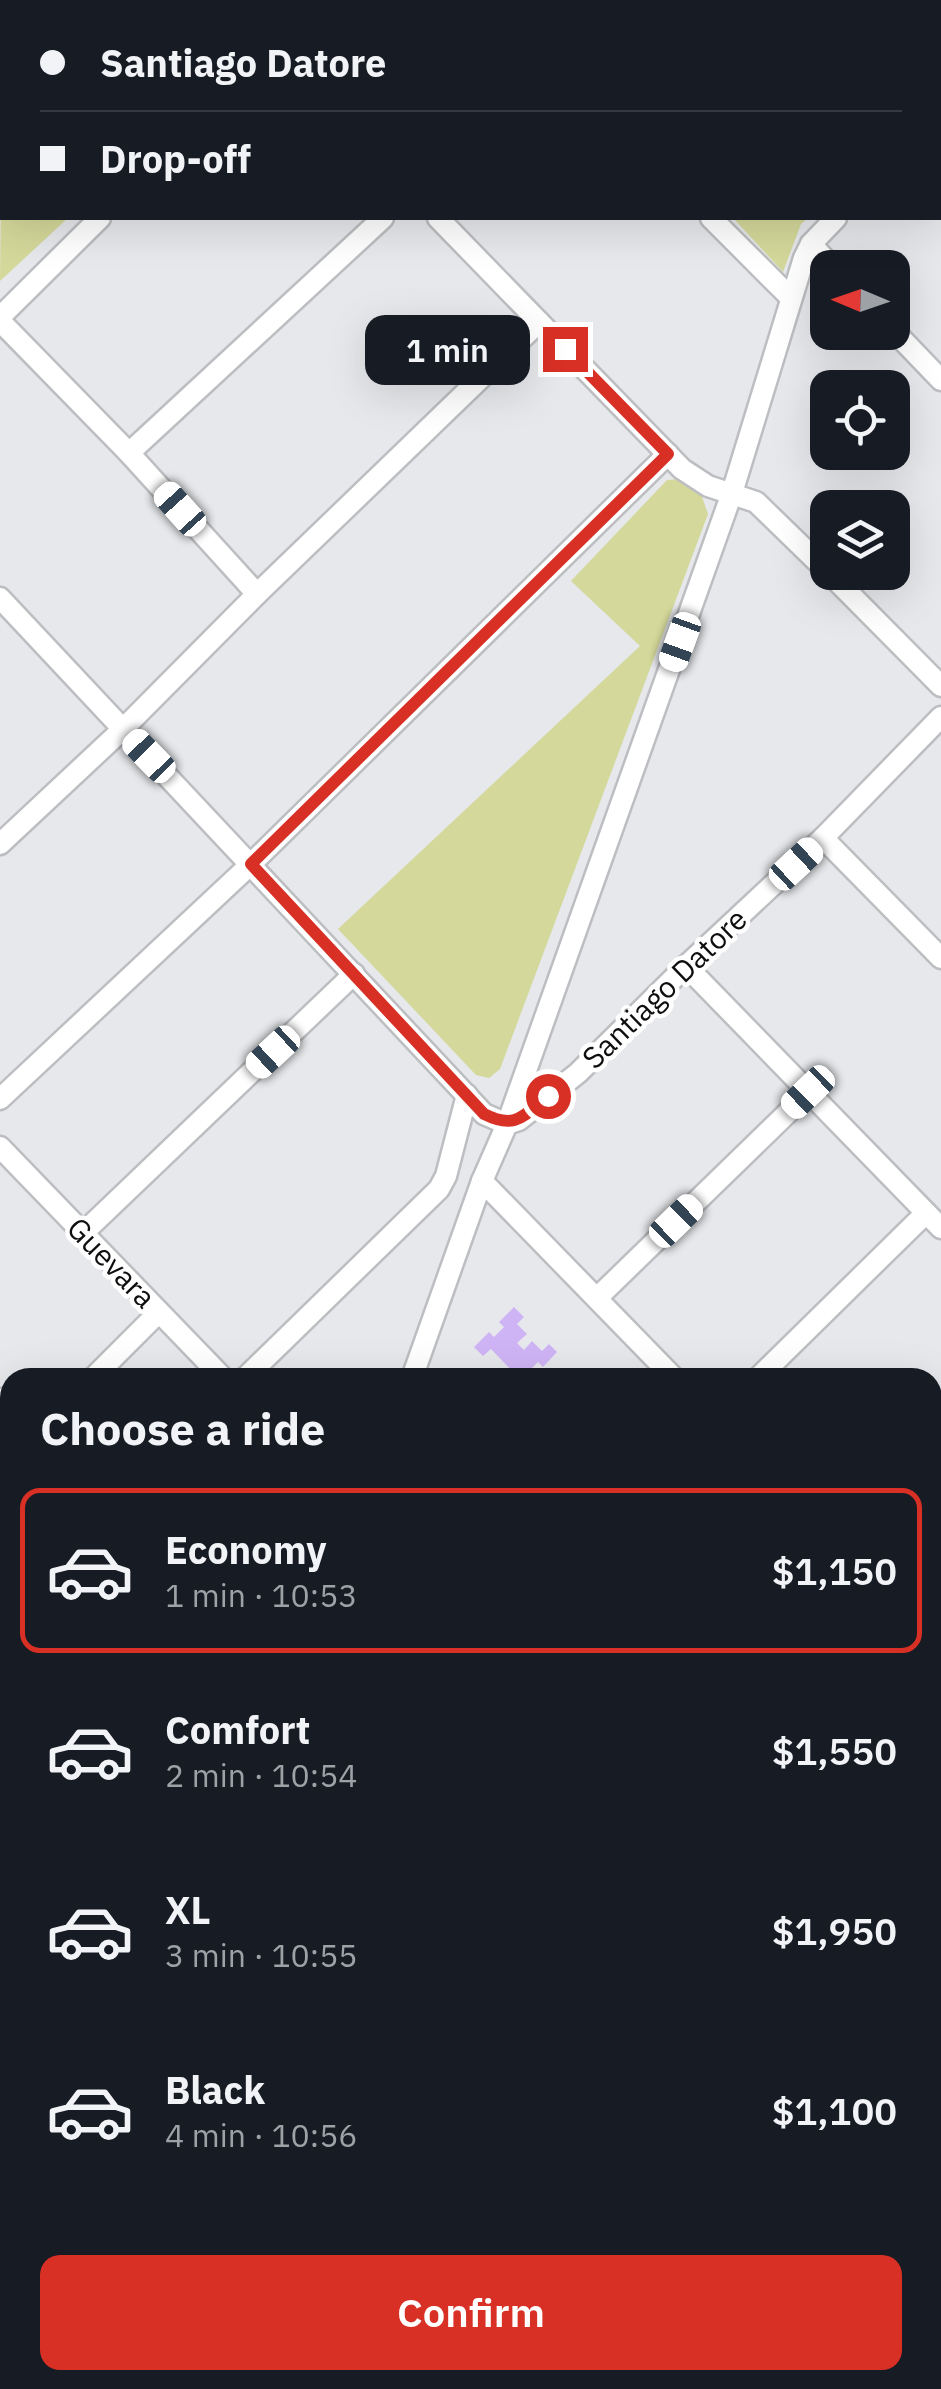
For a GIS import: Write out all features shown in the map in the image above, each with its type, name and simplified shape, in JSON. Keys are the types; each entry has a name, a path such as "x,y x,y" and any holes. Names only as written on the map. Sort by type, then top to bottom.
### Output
{"street":[{"path":"98,220 0,319 257,594"},
{"path":"129,453 382,220"},
{"path":"440,220 668,454 695,478 756,502 810,554"},
{"path":"713,220 791,298"},
{"path":"416,1368 732,494 791,298 811,244 834,220"},
{"path":"811,244 817,250"},
{"path":"0,844 539,322"},
{"path":"910,348 941,380"},
{"path":"0,1099 251,864 668,454"},
{"path":"846,590 941,686"},
{"path":"0,598 484,1114 507,1124"},
{"name":"Santiago Datore","path":"507,1124 518,1120 578,1073 823,838 941,716"},
{"path":"823,838 941,958"},
{"path":"686,966 933,1220 769,1368"},
{"path":"82,1233 354,974"},
{"path":"597,1298 808,1092"},
{"path":"255,1368 439,1188 446,1176 468,1095"},
{"name":"Guevara","path":"0,1147 213,1368"},
{"path":"482,1180 664,1368"},
{"path":"104,1368 159,1312"}],"green space":[{"path":"1,220 66,220 0,281"},
{"path":"735,220 806,220 783,272"},
{"path":"680,479 701,494 708,514 500,1069 489,1078 476,1075 338,929 640,646 571,581 667,480"}],"building":[{"path":"514,1307 524,1317 517,1324 527,1334 517,1343 524,1350 532,1341 542,1351 549,1344 557,1352 543,1367 538,1362 532,1368 509,1368 491,1349 483,1356 474,1347 489,1332 494,1337 504,1327 499,1322"}],"route":[{"path":"548,1096 507,1124 484,1114 251,864 668,454 565,349"}]}
